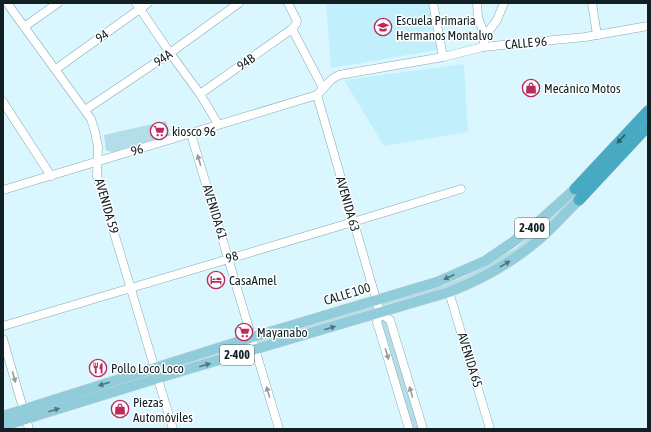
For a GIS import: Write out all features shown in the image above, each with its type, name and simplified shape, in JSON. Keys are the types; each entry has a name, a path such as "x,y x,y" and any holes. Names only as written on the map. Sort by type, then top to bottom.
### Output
{"highway":[{"name":"CALLE 100","path":"575,189 648,111"},
{"name":"CALLE 100","path":"579,200 648,126"}],"main road":[{"name":"CALLE 100","path":"3,426 25,414 155,368 437,282 485,261 536,224 575,189"},
{"name":"CALLE 100","path":"3,416 25,414 158,378 449,292 472,283 511,261 538,241 579,200"}],"street":[{"name":"AVENIDA 59","path":"7,3 91,119 98,147 98,176 173,429"},
{"path":"24,27 58,3"},
{"name":"94","path":"56,69 138,6 148,3"},
{"name":"94A","path":"85,110 170,53 240,3"},
{"path":"288,3 296,20 296,24 292,29 323,88"},
{"path":"433,3 443,57"},
{"path":"477,3 478,18 485,36"},
{"path":"483,47 485,36 497,20 504,3"},
{"path":"592,3 597,35"},
{"path":"138,6 200,94 218,124"},
{"name":"CALLE 96","path":"317,95 332,79 339,75 443,57 483,47 597,35 648,26"},
{"name":"94B","path":"200,94 292,29"},
{"name":"96","path":"3,190 97,163 191,134 218,124 317,95"},
{"name":"AVENIDA 63","path":"317,95 375,300 380,313 390,320 423,429"},
{"path":"3,102 51,176"},
{"name":"AVENIDA 61","path":"191,134 280,429"},
{"name":"98","path":"3,326 461,189"},
{"name":"AVENIDA 65","path":"449,292 490,429"},
{"name":"AVENIDA 63","path":"380,313 377,322 409,429"},
{"path":"3,339 29,429"}],"shaded area":[{"name":"Escuela Primaria Hermanos Montalvo","path":"430,3 437,50 331,68 326,4"},
{"path":"464,64 468,132 384,146 344,80"},
{"path":"648,117 648,120 579,194 518,251 489,268 446,288 381,306 380,304 444,285 466,276 516,248 557,211"},
{"path":"166,121 170,135 112,152 106,150 104,135"},
{"path":"374,306 376,308 258,344 257,342"},
{"path":"382,317 387,321 420,429 412,429 380,322"},
{"path":"252,344 252,346 161,373 160,371"}],"place":[{"name":"Escuela Primaria Hermanos Montalvo","path":"383,27"},
{"name":"Mecánico Motos","path":"531,88"},
{"name":"kiosco 96","path":"159,131"},
{"name":"CasaAmel","path":"216,280"},
{"name":"Mayanabo","path":"244,332"},
{"name":"Pollo Loco Loco","path":"98,368"},
{"name":"Piezas Automóviles","path":"120,409"}]}
